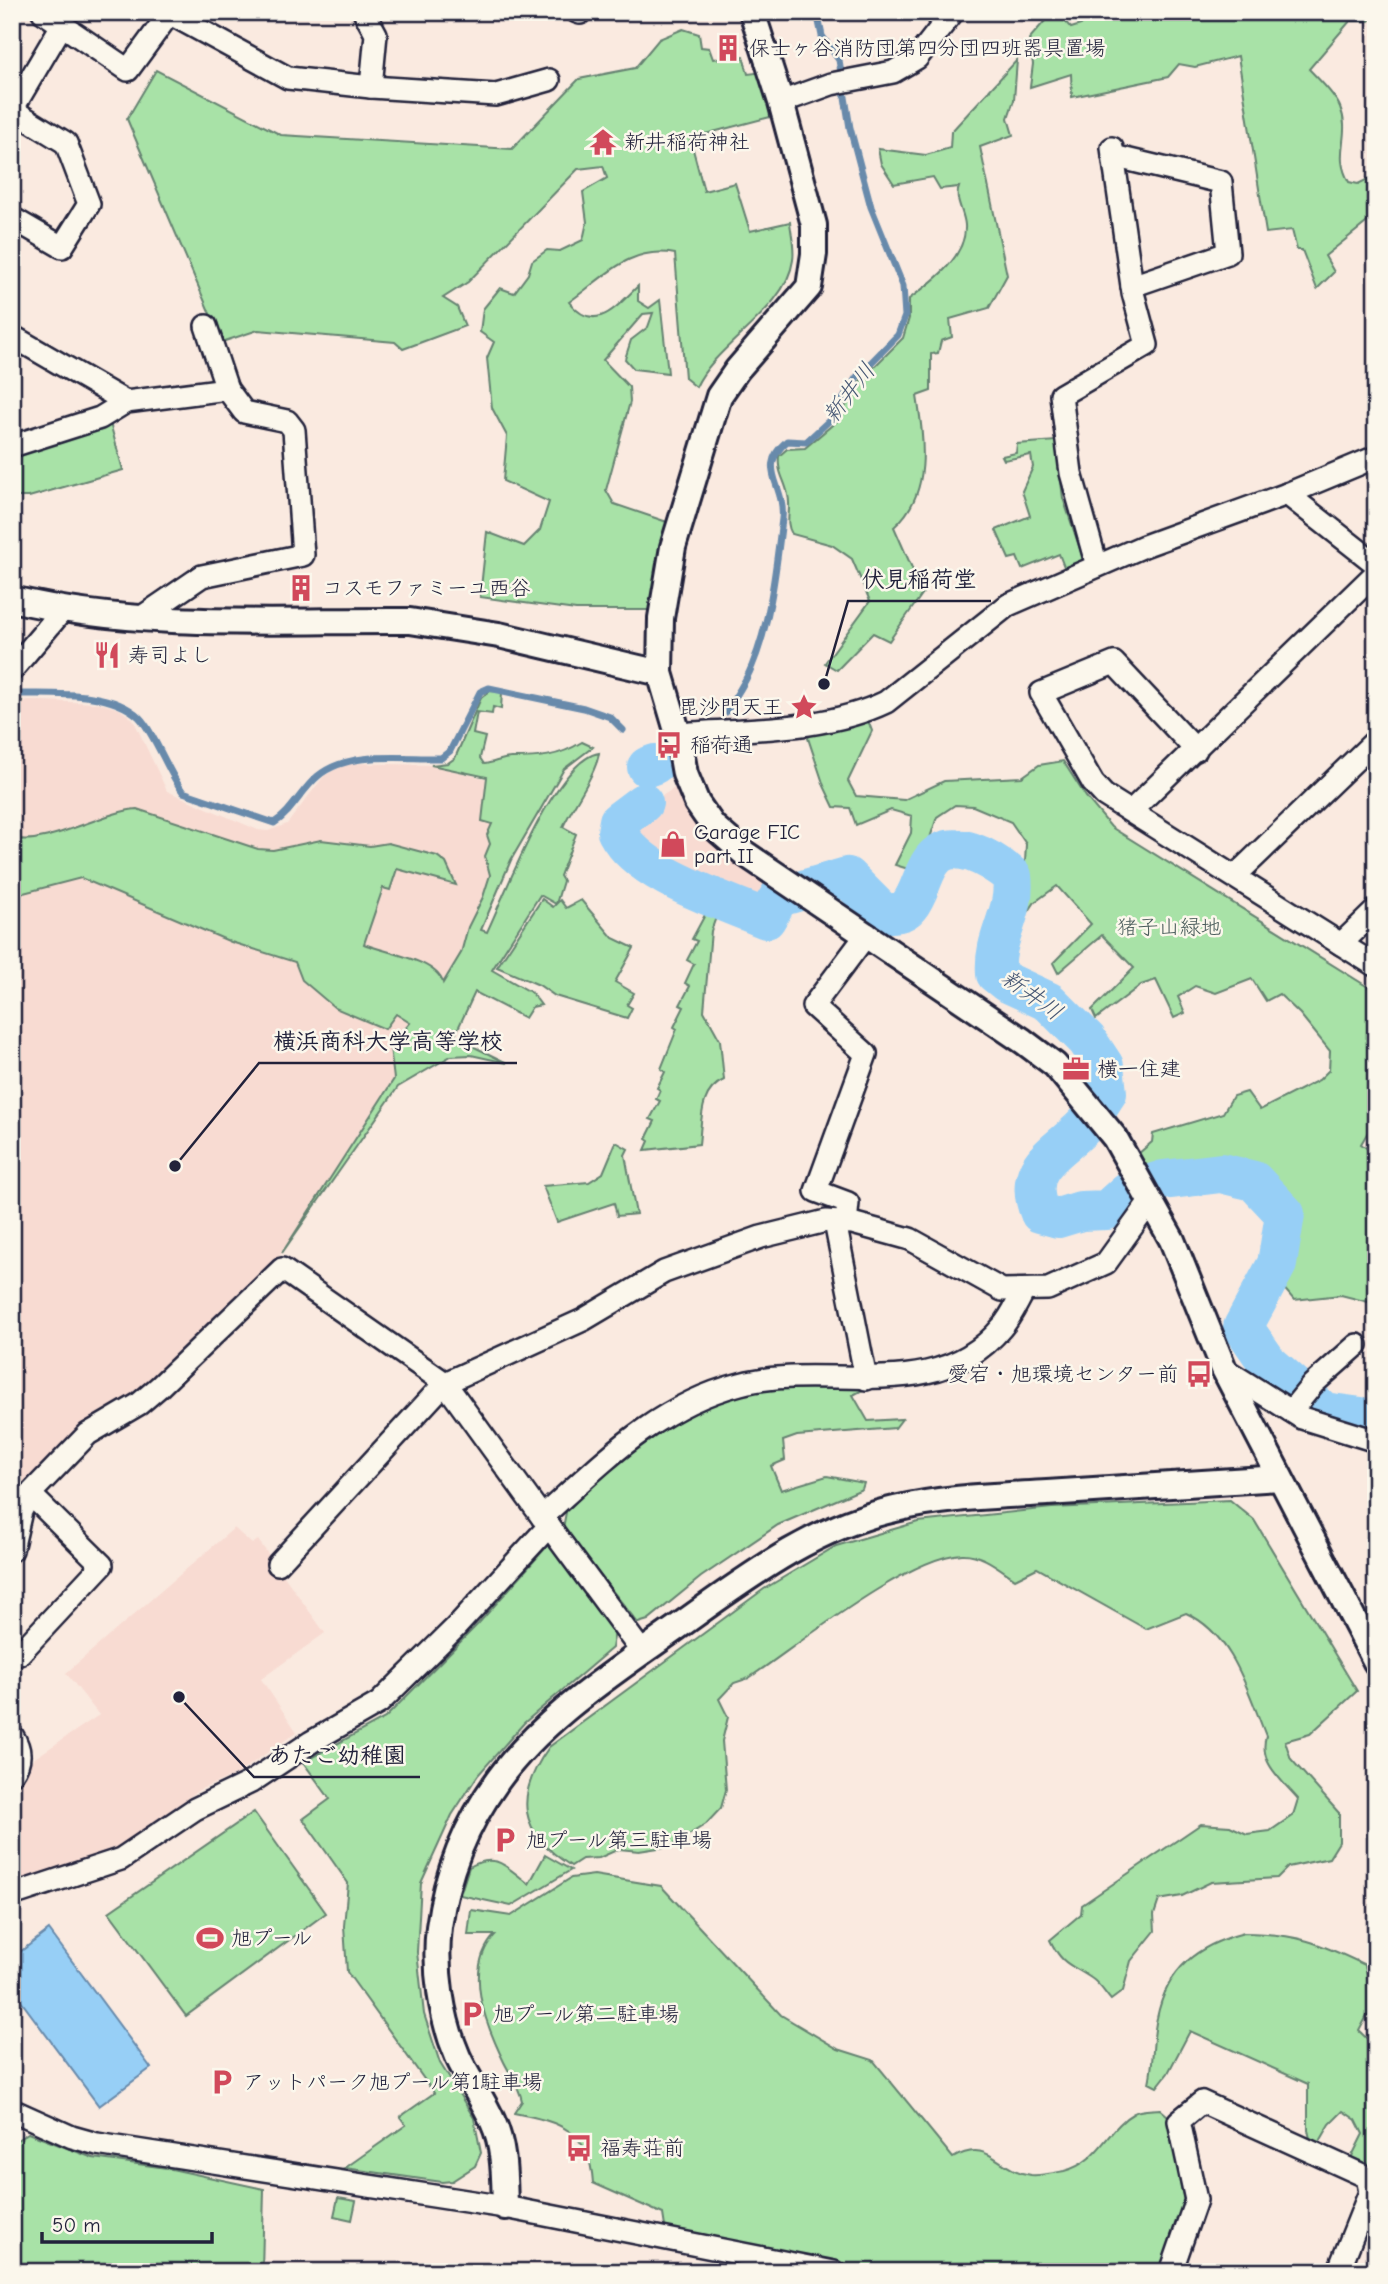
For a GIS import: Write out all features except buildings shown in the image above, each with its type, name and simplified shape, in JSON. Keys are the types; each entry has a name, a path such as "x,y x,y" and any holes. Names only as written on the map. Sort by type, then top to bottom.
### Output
{"street":[{"path":"43,12 128,70 168,13 288,78 371,87 496,95 549,80"},
{"path":"364,12 376,34 371,87"},
{"path":"752,12 781,102 814,225 814,254 809,287 737,370 719,396 673,547 661,618 660,673 678,734 685,774 698,803 713,826 811,900 867,934 1044,1057 1101,1119 1172,1240 1224,1369 1376,1662"},
{"path":"781,102 841,83 893,72 917,58 953,12"},
{"path":"12,218 62,247 89,204 66,143 13,111 62,25"},
{"path":"1097,566 1072,473 1061,395 1147,345 1132,286 1113,152 1221,182 1228,253 1132,286"},
{"path":"139,620 202,576 303,555 294,430 287,421 244,412 227,389 206,326"},
{"path":"12,337 126,402"},
{"path":"12,446 100,418 126,402 227,389"},
{"path":"678,734 808,723 865,712 886,702 1008,605 1097,566 1376,457"},
{"path":"1287,494 1376,564"},
{"path":"1132,810 1376,573"},
{"path":"12,599 62,611 139,620 410,621 499,635 660,673"},
{"path":"12,670 62,611"},
{"path":"1196,750 1114,663 1041,693 1093,783 1104,795 1132,810 1376,966"},
{"path":"1235,876 1376,740"},
{"path":"1341,944 1376,910"},
{"path":"866,1379 840,1222 848,1203 816,1191 866,1054 813,1006 867,934"},
{"path":"278,1564 445,1383 583,1320 664,1272 761,1237 815,1223 840,1222 910,1239 1002,1290 1048,1289 1106,1263 1148,1199"},
{"path":"12,1550 21,1511 30,1494 88,1434 139,1404 159,1387 282,1269 445,1383 642,1652"},
{"path":"12,1895 121,1859 195,1809 251,1782 311,1742 379,1703 456,1627 546,1521 624,1444 660,1416 740,1384 795,1376 898,1378 957,1363 978,1350 1002,1327 1024,1291"},
{"path":"1291,1411 1313,1384 1357,1345"},
{"path":"1224,1369 1291,1411 1323,1426 1376,1441"},
{"path":"505,2207 499,2140 493,2122 457,2055 447,2024 438,1958 444,1899 456,1857 475,1814 499,1777 535,1738 574,1702 642,1652 798,1546 856,1520 893,1509 976,1498 1280,1478"},
{"path":"12,1647 19,1654 102,1565 30,1494"},
{"path":"12,1735 20,1747 19,1765 12,1774"},
{"path":"1171,2272 1196,2200 1179,2121 1202,2102 1367,2176 1370,2192 1338,2272"},
{"path":"12,2110 72,2137 97,2144 505,2207 834,2272"}],"shaded area":[{"path":"12,614 18,616 21,648 12,659"},
{"path":"12,700 99,703 119,709 133,719 167,791 258,830 268,831 287,824 324,776 346,763 431,765 549,794 511,860 481,930 394,1079 282,1253 12,1522"},
{"path":"679,785 775,884 760,912 660,868 635,852 625,840 623,827 645,809 651,797 654,801"},
{"path":"234,1528 252,1544 258,1540 325,1633 261,1679 297,1732 237,1774 199,1790 121,1845 12,1888 12,1793 28,1769 29,1762 99,1715 66,1673"}],"green space":[{"path":"1092,12 1376,12 1369,21 1350,21 1309,69 1340,107 1344,127 1342,162 1349,182 1358,184 1376,175 1376,215 1325,256 1334,272 1317,289 1302,250 1297,250 1292,230 1266,233 1238,56 1195,67 1179,64 1168,77 1072,97 1071,74 1030,87 1033,64 1029,39 1051,14 1062,18 1071,28 1081,25"},
{"path":"683,29 699,34 701,47 709,48 713,59 743,56 748,74 764,72 774,116 690,138 704,191 735,183 750,231 790,222 793,260 788,278 765,311 719,356 696,387 685,378 675,254 659,252 630,259 569,302 579,312 596,317 613,309 638,286 638,301 649,308 660,300 668,373 634,369 625,359 631,340 648,327 653,313 643,314 603,360 629,387 630,402 606,490 614,504 667,522 651,610 576,610 480,597 487,532 524,546 540,530 549,502 503,481 507,436 492,408 487,358 494,342 480,332 483,309 500,288 514,293 528,274 532,261 547,250 560,251 583,240 587,222 583,192 607,178 603,166 578,169 468,282 443,298 457,307 465,326 403,349 395,342 258,330 222,342 127,119 156,70 281,135 512,149 579,79 635,68 659,39"},
{"path":"1017,60 1014,100 1008,118 1013,135 980,147 1007,275 989,308 950,319 952,337 941,341 938,353 931,354 931,391 917,396 923,449 920,483 915,499 894,527 923,593 889,641 873,633 837,670 825,663 870,601 852,559 832,545 792,534 789,525 789,500 780,471 779,456 787,449 805,448 838,420 859,382 903,338 909,318 909,299 946,268 964,237 965,225 958,196 959,187 940,189 933,177 894,184 881,164 878,149 926,155 950,148 951,132"},
{"path":"110,423 123,470 29,497 12,497 12,456"},
{"path":"1056,441 1063,498 1085,564 1066,572 1059,554 1022,569 1017,557 1009,559 996,530 1030,516 1022,491 1033,467 1031,455 1004,460 1002,456 1016,453 1017,444"},
{"path":"490,691 502,692 501,709 493,707 492,714 477,712 473,734 485,737 480,758 484,764 508,758 548,756 582,742 593,747 564,769 511,860 481,930 487,932 519,860 549,802 582,761 599,753 589,780 563,827 576,834 560,876 563,881 556,904 540,895 492,970 532,993 541,1005 532,1007 525,1018 475,992 454,1037 507,1063 471,1055 451,1056 398,1087 282,1253 394,1079 390,1047 410,1023 396,1014 385,1029 335,1008 302,980 295,962 231,942 81,878 12,896 12,837 23,840 38,838 137,809 258,849 273,850 321,840 370,846 388,843 437,856 446,863 456,885 397,869 390,890 383,888 364,944 421,963 439,975 443,983 461,953 468,927 483,897 490,875 485,856 490,844 487,835 492,824 482,821 487,777 431,765 448,763 455,758 481,698"},
{"path":"12,700 22,701 12,739"},
{"name":"猪子山緑地","path":"867,718 872,731 848,781 856,796 904,800 944,781 1022,777 1039,765 1063,761 1086,797 1111,827 1376,992 1376,1118 1361,1144 1376,1155 1376,1304 1341,1295 1294,1300 1281,1285 1293,1238 1292,1211 1277,1191 1257,1177 1229,1168 1214,1168 1153,1179 1138,1154 1152,1142 1153,1134 1223,1113 1233,1096 1247,1092 1260,1110 1319,1080 1329,1070 1330,1051 1300,1014 1279,994 1266,1001 1252,979 1216,993 1195,986 1178,997 1185,1013 1174,1018 1156,980 1141,985 1096,1019 1092,1010 1134,968 1102,935 1058,973 1053,963 1091,924 1057,886 1035,902 1000,954 987,955 1001,891 1025,862 1026,844 1011,822 973,806 955,805 937,817 930,838 929,855 915,871 895,865 911,833 912,816 891,810 856,825 850,808 834,807 808,738 812,731"},
{"path":"649,876 719,909 711,931 704,1011 720,1040 724,1080 710,1091 706,1099 699,1144 645,1150 649,1141 646,1139 655,1121 650,1119 660,1101 656,1099 660,1090 657,1088 665,1072 661,1069 677,1029 674,1027 684,1007 680,1005 690,986 685,983 694,964 687,960 697,941 692,939 706,913 646,882"},
{"path":"542,899 553,907 560,900 566,908 581,900 613,938 634,948 615,982 634,993 627,1005 632,1008 627,1018 555,996 539,985 497,967"},
{"path":"616,1142 628,1149 625,1155 636,1214 617,1216 614,1203 557,1222 543,1186 589,1182 603,1173"},
{"path":"874,1384 853,1395 868,1421 902,1419 895,1428 797,1436 783,1441 785,1460 771,1466 781,1490 827,1476 864,1483 862,1489 778,1525 701,1577 648,1620 638,1623 563,1528 567,1507 602,1471 688,1411 752,1388"},
{"path":"1230,1500 1254,1520 1357,1691 1310,1734 1285,1741 1291,1759 1339,1813 1339,1842 1329,1858 1288,1867 1277,1878 1211,1882 1182,1896 1159,1900 1154,1915 1155,1931 1131,1961 1123,1991 1111,2000 1094,1980 1063,1959 1050,1940 1081,1914 1082,1905 1201,1824 1230,1826 1247,1834 1270,1831 1293,1815 1298,1799 1268,1763 1264,1746 1266,1736 1245,1683 1216,1635 1186,1613 1146,1629 1037,1568 1015,1579 977,1556 962,1554 939,1559 883,1586 749,1678 734,1683 719,1699 728,1717 722,1741 726,1790 721,1808 706,1824 671,1846 639,1851 619,1849 599,1858 582,1859 571,1866 540,1840 532,1826 527,1812 530,1781 549,1747 764,1589 836,1546 918,1522 1052,1508"},
{"path":"549,1544 616,1626 612,1648 524,1723 478,1775 452,1815 421,1883 417,1952 424,2014 440,2063 474,2118 481,2153 475,2166 452,2181 442,2182 345,2168 406,2125 400,2117 434,2093 347,1972 344,1926 348,1883 303,1819 330,1799 303,1762 385,1718 478,1624"},
{"name":"旭プール","path":"254,1812 326,1913 186,2016 109,1912"},
{"path":"545,1855 571,1870 511,1906 460,1895 469,1867 479,1862 494,1861 508,1867 529,1884"},
{"path":"594,1875 661,1886 781,2015 838,2049 873,2060 953,2158 976,2151 1031,2175 1064,2171 1086,2161 1125,2119 1134,2113 1160,2109 1168,2116 1184,2201 1159,2272 879,2272 665,2227 663,2214 593,2183 586,2151 570,2132 545,2120 514,2113 522,2101 521,2096 491,2032 479,1981 480,1964 485,1949 495,1935 468,1935 471,1910 511,1916 571,1878"},
{"path":"1244,1933 1279,1935 1320,1945 1365,1965 1368,1978 1376,1981 1376,2019 1367,2016 1359,2031 1376,2047 1376,2151 1368,2168 1350,2160 1363,2134 1356,2120 1343,2111 1330,2124 1319,2143 1311,2143 1308,2130 1308,2084 1190,2031 1168,2073 1157,2087 1149,2083 1155,2026 1168,1985 1187,1961 1199,1952 1212,1944"},
{"path":"28,2133 93,2158 167,2168 264,2189 262,2272 12,2272 14,2142"},
{"path":"338,2198 356,2201 352,2220 334,2216"}],"water":[{"path":"49,1930 151,2068 99,2106 12,1989 12,1958"}],"waterway":[{"name":"新井川","path":"726,712 752,666 772,593 782,519 780,496 772,469 773,460 787,441 806,442 832,418 856,378 898,335 905,316 903,286 871,207 850,128 839,60 822,36 817,12"},
{"path":"12,694 78,695 112,702 126,708 145,724 183,792 274,823 318,776 345,762 377,758 441,758 450,751 480,692 489,688 584,708 610,717 623,730"},
{"path":"642,760 647,767"},
{"name":"新井川","path":"647,767 655,764"},
{"name":"新井川","path":"643,803 619,821 617,832 628,848 662,874 766,919 779,897 847,877 883,913 901,912 907,909 912,901 931,862 939,854 949,850 972,852 1012,876 1013,890 998,947 996,974 1006,982 1049,1002 1087,1040 1104,1066 1107,1093 1085,1125 1054,1152 1039,1171 1035,1183 1035,1197 1040,1213 1058,1218 1081,1211 1107,1210 1128,1191 1163,1180 1221,1173 1254,1181 1285,1214 1277,1264 1243,1327 1268,1363 1324,1412 1376,1419"}],"place":[{"name":"保士ヶ谷消防団第四分団四班器具置場","path":"728,48"},
{"name":"新井稲荷神社","path":"603,142"},
{"name":"コスモファミーユ西谷","path":"301,588"},
{"name":"寿司よし","path":"107,655"},
{"name":"伏見稲荷堂","path":"824,684"},
{"name":"毘沙門天王","path":"804,707"},
{"name":"稲荷通","path":"669,745"},
{"name":"Garage FIC part II","path":"673,844"},
{"name":"横一住建","path":"1076,1069"},
{"name":"横浜商科大学高等学校","path":"175,1166"},
{"name":"愛宕・旭環境センター前","path":"1199,1374"},
{"name":"あたご幼稚園","path":"179,1697"},
{"name":"旭プール第三駐車場","path":"505,1840"},
{"name":"旭プール","path":"210,1938"},
{"name":"旭プール第二駐車場","path":"472,2014"},
{"name":"アットパーク旭プール第1駐車場","path":"222,2082"},
{"name":"福寿荘前","path":"579,2148"}]}
